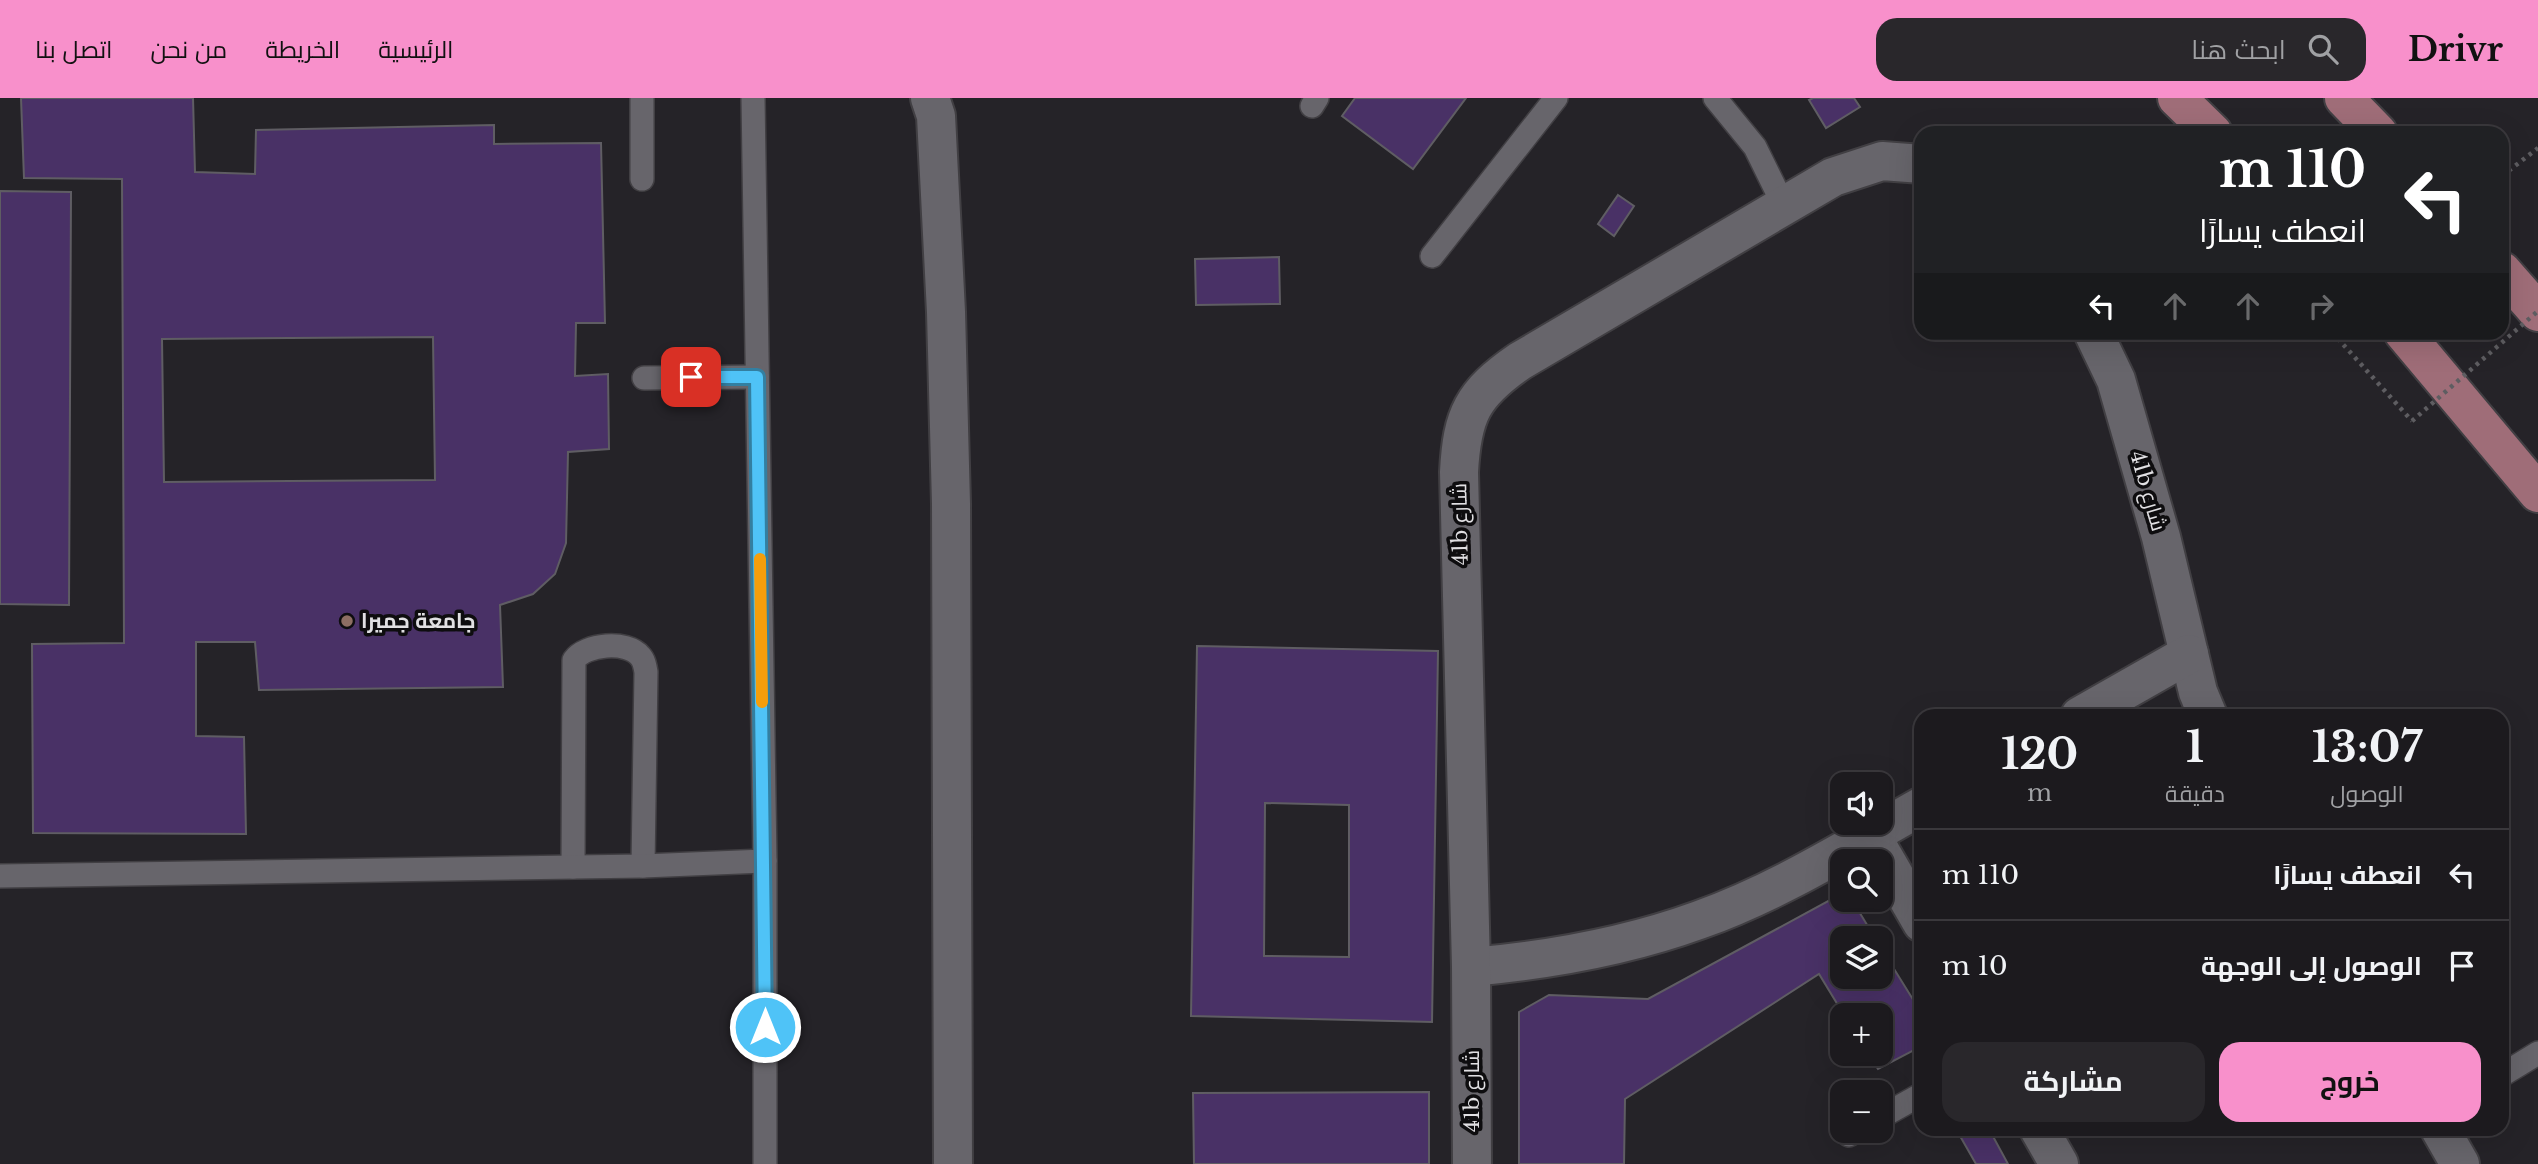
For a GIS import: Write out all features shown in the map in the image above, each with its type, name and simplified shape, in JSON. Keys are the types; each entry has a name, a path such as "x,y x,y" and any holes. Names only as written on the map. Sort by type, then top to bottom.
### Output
{"main road":[{"path":"2177,98 2206,126"},
{"path":"2344,98 2371,126"},
{"path":"2509,279 2538,312"},
{"path":"2410,340 2538,493"}],"street":[{"path":"937,104 951,505 953,1164"},
{"name":"41b شارع","path":"1472,1164 1471,967 1459,472 1461,439 1472,407 1493,380 1520,361 1833,177 1882,161 1914,163"},
{"name":"41b شارع","path":"2097,340 2116,380 2161,537 2198,692 2205,709"},
{"path":"2092,709 2189,654"},
{"path":"1893,822 1914,811"},
{"path":"1471,967 1530,962 1588,952 1701,920 1755,897 1871,835 1914,909"},
{"path":"2043,1136 2059,1164"},
{"path":"2444,1136 2460,1164"}],"lane":[{"path":"642,98 642,179"},
{"path":"753,98 765,861 765,1164"},
{"path":"1432,256 1556,98"},
{"path":"1715,98 1755,147 1784,206"},
{"path":"644,378 757,377"},
{"path":"573,867 574,660 583,650 589,648 625,646 640,655 646,671 643,866"},
{"path":"0,876 643,866 765,861"},
{"path":"2509,1071 2538,1053"},
{"path":"1893,1110 1914,1098"}],"path":[{"path":"2509,171 2538,148"},
{"path":"2509,337 2538,312"},
{"path":"2339,340 2413,421 2506,340"}],"building":[{"path":"21,98 193,98 195,172 255,174 256,130 494,125 494,144 601,143 605,323 576,323 575,376 608,374 609,449 568,452 566,543 555,574 533,594 500,605 503,687 259,690 255,642 196,642 196,736 244,737 246,834 33,833 32,644 124,643 122,179 24,178","holes":["433,337 435,480 164,482 162,339"]},
{"path":"1355,98 1466,98 1413,169 1342,116"},
{"path":"1854,98 1860,107 1826,128 1809,100"},
{"path":"0,191 71,192 69,605 0,604"},
{"path":"1618,195 1634,206 1614,236 1598,224"},
{"path":"1279,257 1280,304 1196,305 1195,259"},
{"path":"1197,646 1438,651 1432,1022 1191,1016","holes":["1265,803 1349,805 1349,957 1264,956"]},
{"path":"1830,900 1830,912 1859,912 1868,926 1830,926 1830,989 1893,989 1893,967 1914,1001 1914,1050 1893,1061 1893,1003 1837,1003 1819,974 1625,1099 1624,1164 1519,1164 1519,1012 1549,995 1648,999"},
{"path":"1429,1092 1429,1164 1194,1164 1193,1093"},
{"path":"1960,1136 1993,1136 2008,1164 1976,1164"}],"slow traffic":[{"path":"760,559 762,702"}],"place":[{"name":"جامعة جميرا","path":"347,621"}],"route":[{"path":"691,377 757,377 765,1027"}]}
